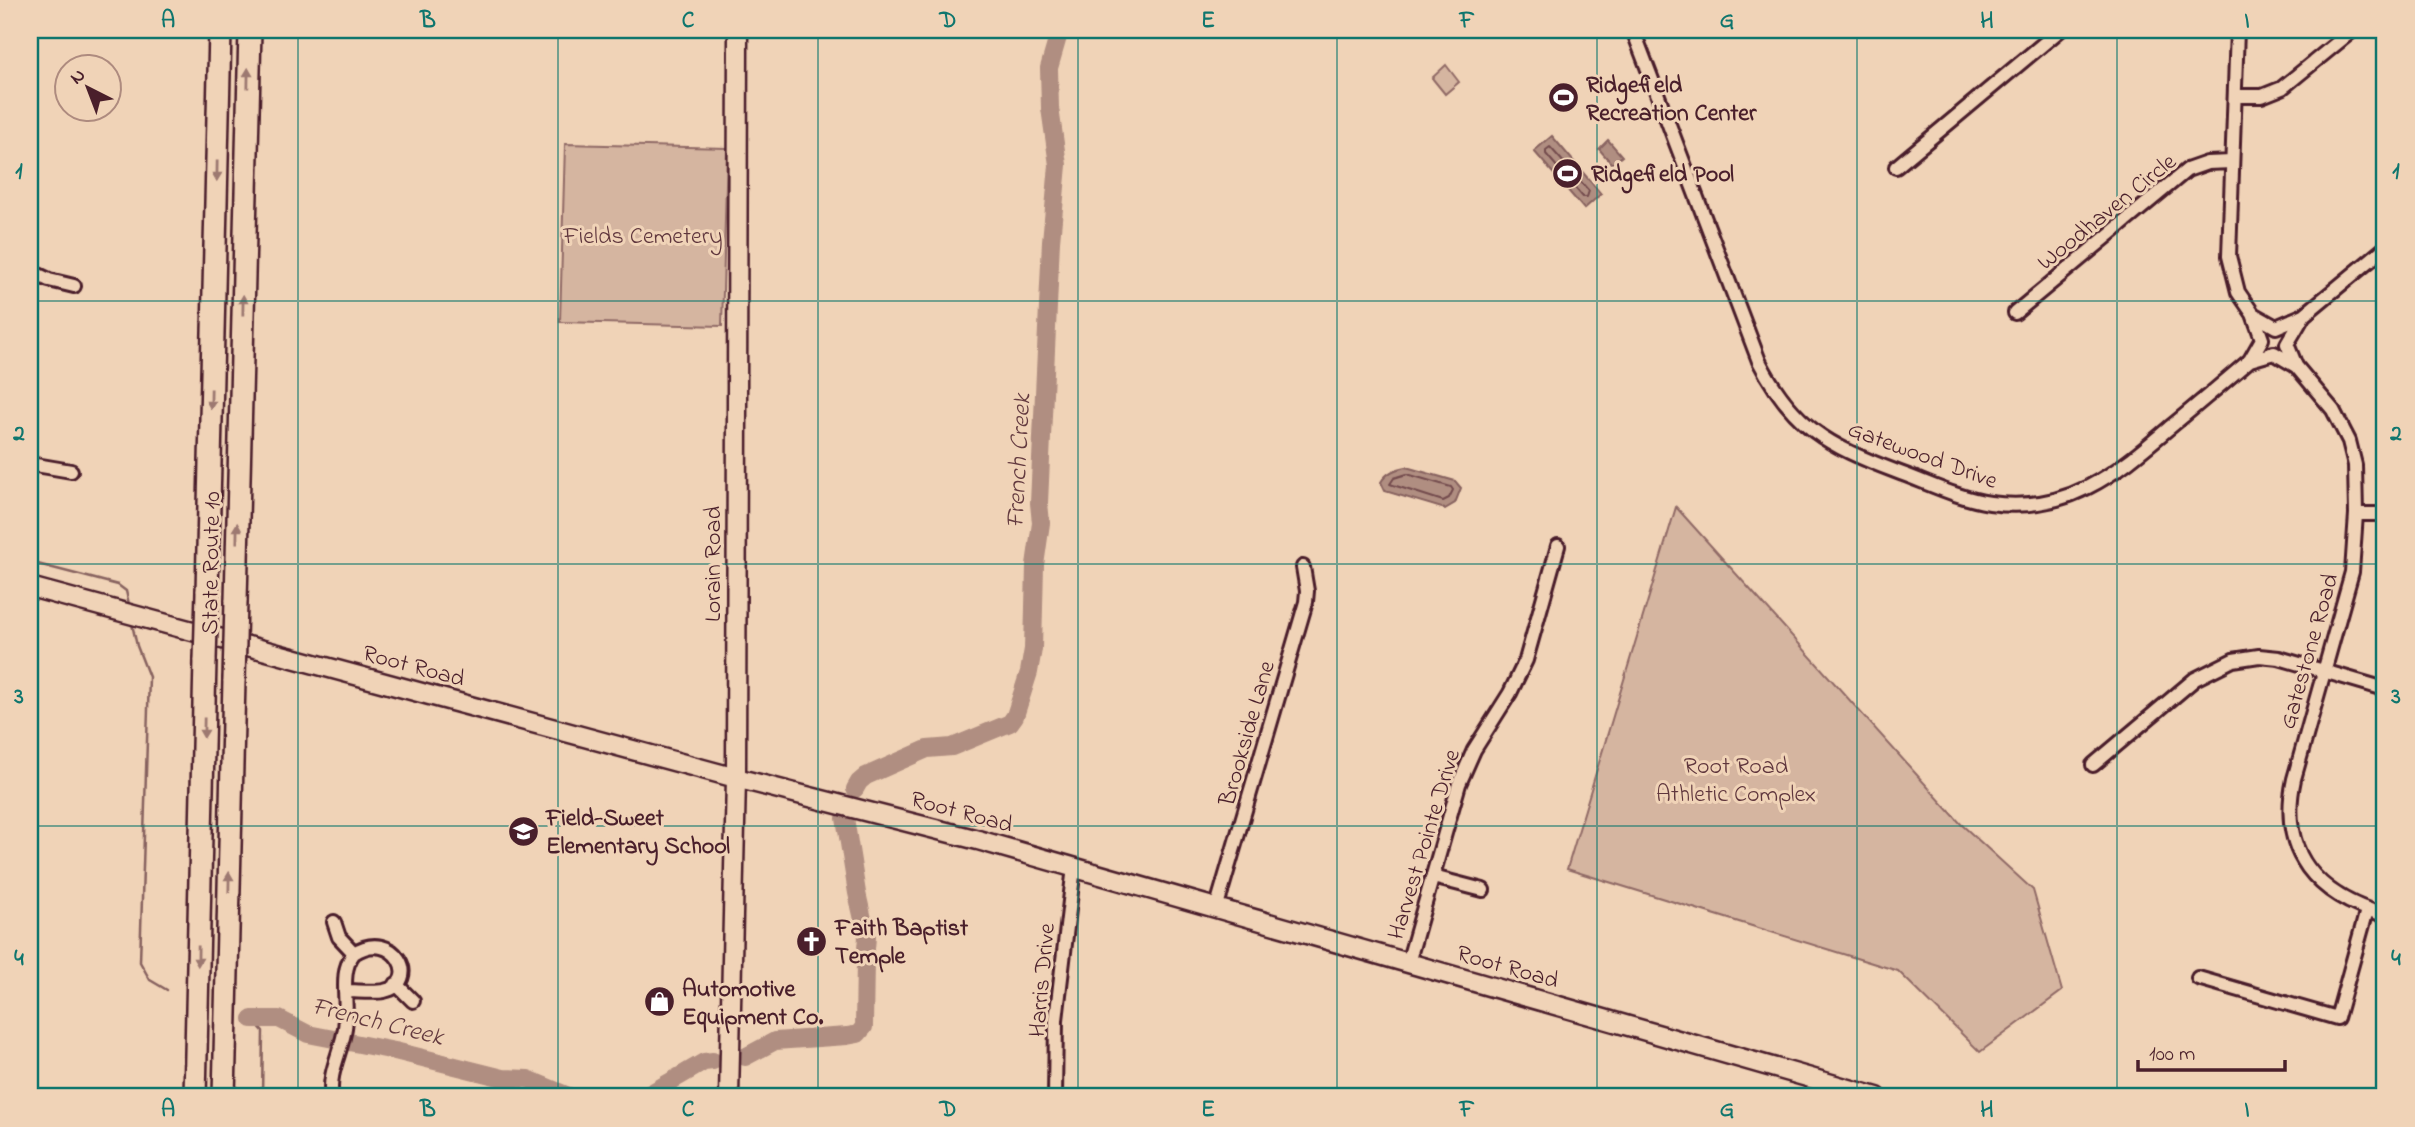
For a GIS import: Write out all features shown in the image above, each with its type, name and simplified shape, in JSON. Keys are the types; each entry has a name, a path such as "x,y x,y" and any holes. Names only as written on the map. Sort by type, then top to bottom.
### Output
{"highway":[{"name":"State Route 10","path":"195,1097 220,30"},
{"name":"State Route 10","path":"224,1097 250,30"}],"street":[{"name":"Lorain Road","path":"729,1097 736,778 738,30"},
{"name":"Gatewood Drive","path":"1633,30 1759,361 1777,393 1795,414 1812,431 1836,447 1980,501 2019,505 2059,499 2114,474 2250,360 2262,339"},
{"path":"1896,167 2060,30"},
{"path":"2237,30 2230,265 2238,292 2253,314 2264,348 2274,353 2282,351 2304,315"},
{"path":"2235,96 2262,96 2282,88 2353,30"},
{"name":"Woodhaven Circle","path":"2015,313 2187,170 2207,163 2232,162"},
{"path":"2262,339 2267,329 2304,315 2385,248"},
{"path":"30,271 49,280 74,286"},
{"path":"2253,314 2284,331 2287,344"},
{"name":"Gatestone Road","path":"2287,344 2296,366 2337,416 2349,442 2355,465 2356,514 2353,572 2292,788 2291,825 2301,856 2321,883 2345,901 2385,915"},
{"name":"Gatewood Drive","path":"2250,360 2274,353"},
{"name":"Gatestone Road","path":"2274,353 2296,366"},
{"path":"30,464 71,471"},
{"path":"2356,514 2385,513"},
{"name":"Harvest Pointe Drive","path":"1408,964 1463,773 1526,660 1558,546"},
{"name":"Brookside Lane","path":"1216,909 1306,602 1303,567"},
{"name":"Root Road","path":"30,587 736,778 978,840 1877,1097"},
{"path":"2093,765 2195,679 2227,662 2251,656 2272,657 2385,689"},
{"name":"Harris Drive","path":"1055,1097 1056,1020 1073,867"},
{"path":"1433,877 1483,891"},
{"path":"2198,978 2337,1018 2367,909"},
{"path":"334,922 339,937 354,953"},
{"path":"332,1097 331,1084 346,1027 346,991 346,966 354,953 367,947 385,947 392,951 401,963 401,978 384,991 346,991"},
{"path":"396,984 413,1000"}],"green space":[{"path":"1446,65 1459,82 1445,94 1432,78"},
{"name":"Fields Cemetery","path":"565,144 727,148 722,326 560,322"},
{"name":"Root Road Athletic Complex","path":"1676,507 1961,824 2033,890 2062,991 1980,1052 1898,971 1567,869"}],"water":[{"name":"Ridgefield Pool","path":"1552,136 1601,194 1584,209 1534,151"},
{"name":"Ridgefield Pool","path":"1608,140 1622,156 1612,164 1599,149"},
{"path":"1406,467 1455,481 1461,488 1455,503 1445,509 1385,491 1381,482 1383,479 1392,471"}],"waterway":[{"name":"French Creek","path":"855,789 866,776 927,749 952,747 1010,723 1015,716 1029,672 1033,649 1035,565 1041,523 1039,503 1051,241 1058,165 1050,108 1049,68 1060,30"},
{"name":"French Creek","path":"30,562 118,585 126,591 129,604"},
{"name":"French Creek","path":"132,624 149,677 140,962 150,980 167,990"},
{"name":"French Creek","path":"745,1057 775,1041 847,1036 858,1034 864,1027 867,937 845,818"},
{"name":"French Creek","path":"252,1019 263,1031 262,1097"},
{"name":"French Creek","path":"252,1019 279,1019 308,1034 395,1051 503,1078 528,1079 571,1097"},
{"name":"French Creek","path":"644,1097 704,1062 713,1061"}],"place":[{"name":"Ridgefield Recreation Center","path":"1563,98"},
{"name":"Ridgefield Pool","path":"1568,173"},
{"name":"Field-Sweet Elementary School","path":"523,831"},
{"name":"Faith Baptist Temple","path":"812,941"},
{"name":"Automotive Equipment Co.","path":"659,1002"}]}
